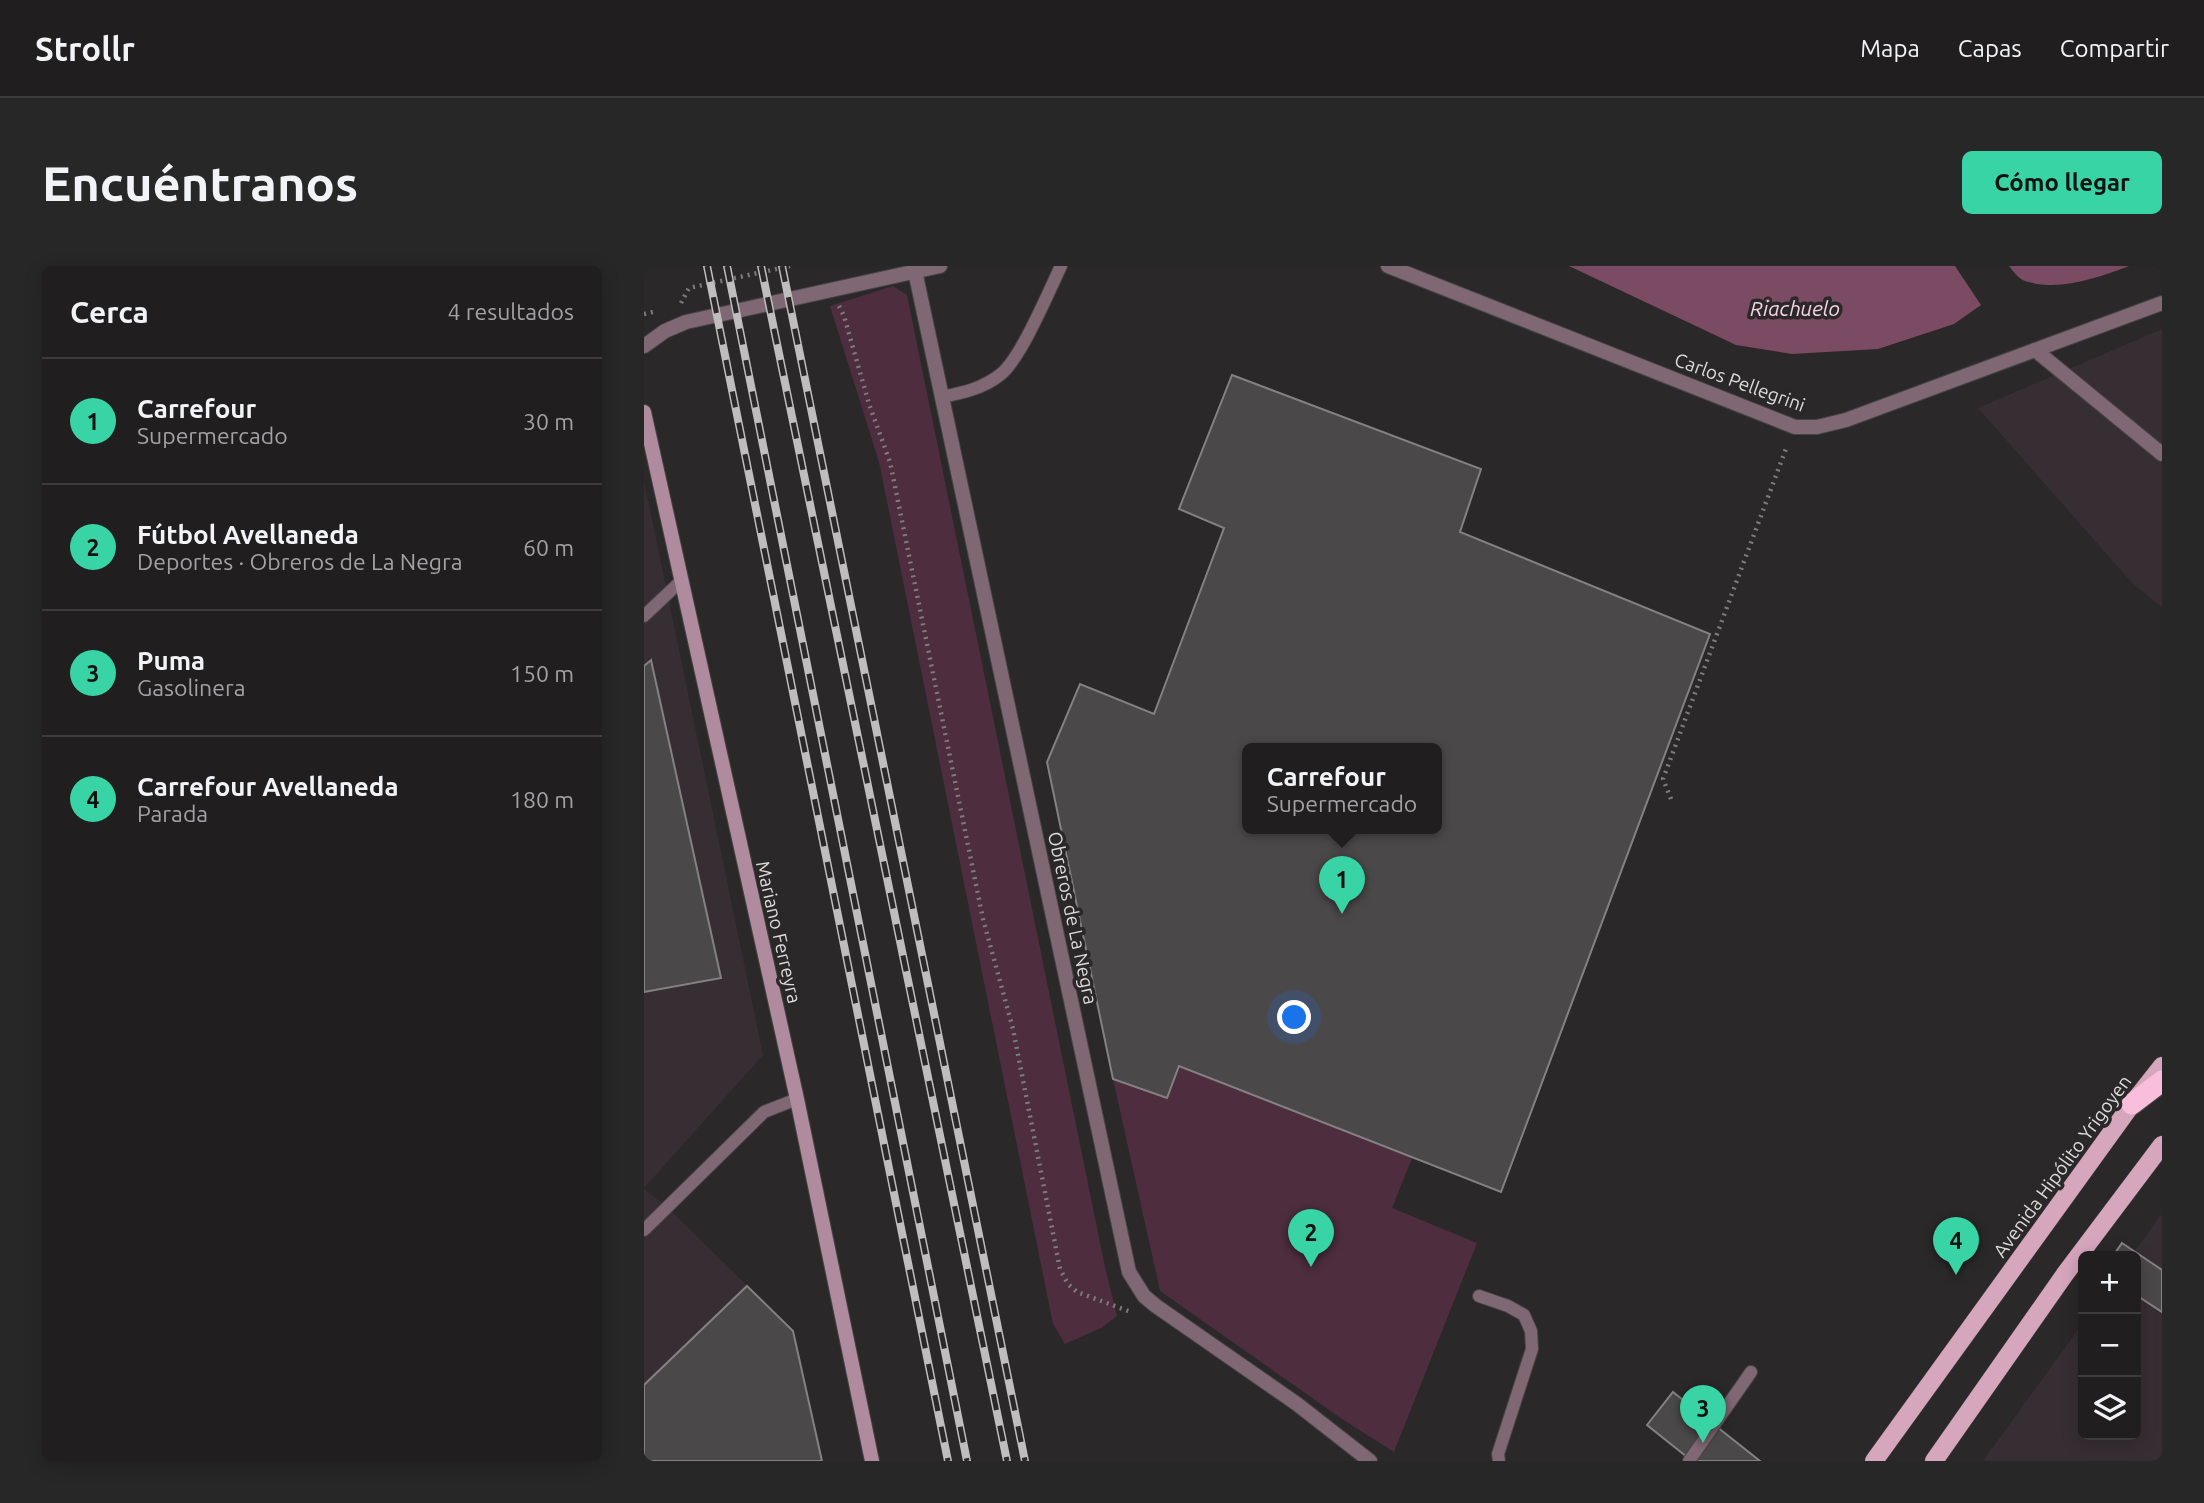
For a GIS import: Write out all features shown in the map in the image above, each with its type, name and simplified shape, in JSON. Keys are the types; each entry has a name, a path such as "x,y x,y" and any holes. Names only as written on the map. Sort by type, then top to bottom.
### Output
{"highway":[{"path":"2132,1104 2162,1081"}],"main road":[{"name":"Avenida Hipólito Yrigoyen","path":"1874,1461 2162,1066"},
{"path":"1934,1461 2065,1274 2162,1145"}],"street":[{"path":"644,346 665,331 686,323 940,266"},
{"name":"Carlos Pellegrini","path":"1388,266 1795,427 1817,428 1846,421 2162,303"},
{"name":"Obreros de La Negra","path":"915,271 1129,1272 1144,1296 1156,1306 1297,1404 1370,1461"},
{"path":"2035,350 2162,454"},
{"name":"Mariano Ferreyra","path":"644,412 797,1099 872,1461"}],"lane":[{"path":"941,397 975,390 1002,373 1019,350 1061,266"},
{"path":"644,616 681,581"},
{"path":"644,1230 764,1112 797,1099"},
{"path":"1479,1296 1524,1315 1531,1331 1532,1349 1498,1454 1499,1461"},
{"path":"1689,1461 1751,1372"}],"path":[{"path":"679,307 689,288 790,266"},
{"path":"831,290 844,316 869,404 890,462 983,919 1013,1029 1060,1269 1068,1284 1077,1292 1135,1314"},
{"path":"644,314 657,311"},
{"path":"1671,799 1663,779 1795,427"}],"shaded area":[{"path":"893,286 907,295 1117,1316 1101,1328 1065,1344 1053,1324 879,462 830,306"},
{"path":"2162,329 2162,607 2133,584 1978,408"},
{"path":"644,481 763,1055 644,1188"},
{"path":"1179,1066 1412,1158 1392,1208 1477,1243 1394,1452 1342,1419 1160,1291 1113,1079 1166,1098"},
{"path":"644,1189 667,1207 793,1331 822,1461 644,1461"},
{"path":"2162,1214 2162,1461 1983,1461 2078,1330 2078,1440 2141,1440 2141,1251 2135,1251"}],"water":[{"name":"Riachuelo","path":"1569,266 1955,266 1981,305 1954,324 1878,349 1792,354 1736,345"},
{"path":"2009,266 2129,266 2091,279 2051,285 2025,281"}],"building":[{"path":"1232,375 1481,469 1460,532 1710,634 1501,1192 1179,1066 1167,1098 1113,1079 1047,762 1080,684 1154,714 1224,528 1179,509"},
{"path":"651,660 721,978 644,992 644,666"},
{"path":"2122,1243 2134,1251 2116,1251"},
{"path":"2141,1256 2162,1270 2162,1312 2141,1298"},
{"path":"747,1286 793,1331 822,1461 644,1461 644,1385"},
{"path":"1673,1392 1760,1461 1692,1461 1647,1425"}],"railway":[{"path":"707,266 948,1461"},
{"path":"727,266 967,1461"},
{"path":"761,266 1007,1461"},
{"path":"782,266 1025,1461"}],"place":[{"name":"Carrefour","path":"1342,914"},
{"name":"Fútbol Avellaneda","path":"1311,1267"},
{"name":"Carrefour Avellaneda","path":"1956,1275"},
{"name":"Puma","path":"1703,1443"}]}
